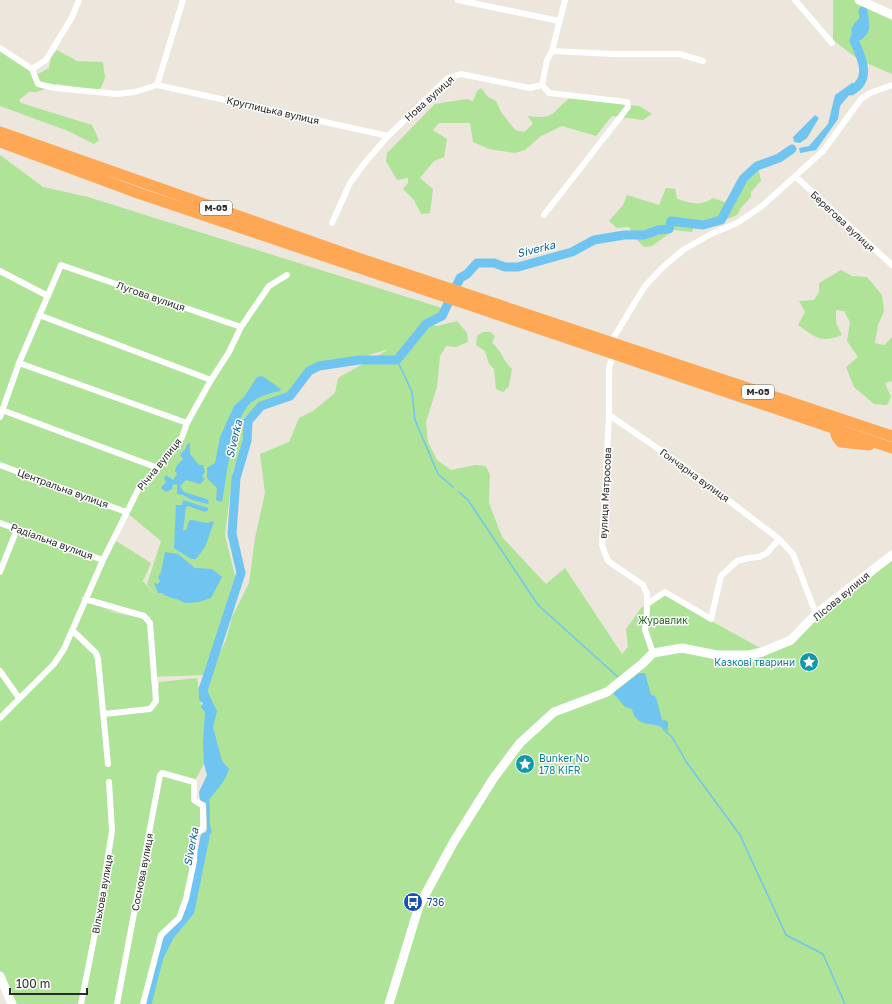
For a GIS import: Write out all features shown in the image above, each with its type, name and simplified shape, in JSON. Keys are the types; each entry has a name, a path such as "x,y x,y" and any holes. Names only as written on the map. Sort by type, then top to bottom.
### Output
{"highway":[{"name":"М-05","path":"0,132 472,302 608,343 623,352 836,430"},
{"name":"М-05","path":"0,142 138,193 430,287"},
{"name":"М-05","path":"623,352 892,436"},
{"path":"881,432 847,424 841,425 836,430 836,435 840,442 888,447"}],"street":[{"path":"32,69 46,60 72,17 79,0"},
{"path":"0,48 32,69 38,84 55,88 117,94 135,92 157,85 182,0"},
{"path":"458,0 560,21"},
{"path":"544,215 628,107 626,102 550,94 542,85 547,60 552,52 565,0"},
{"path":"795,0 832,44"},
{"path":"859,0 892,15"},
{"path":"552,52 679,54 702,61"},
{"name":"Нова вулиця","path":"332,223 350,183 388,136 454,74 461,74 530,88 542,85"},
{"name":"Круглицька вулиця","path":"157,85 388,136"},
{"path":"608,343 645,286 662,268 683,250 711,234 737,223 758,209 827,147 861,99 870,93 892,85"},
{"name":"Берегова вулиця","path":"795,176 892,265"},
{"name":"Лугова вулиця","path":"48,296 61,265 241,327"},
{"path":"0,271 48,296 19,363 0,417"},
{"name":"Річна вулиця","path":"0,717 54,664 64,650 103,560 138,490 158,468 182,437 187,423 211,380 229,352 241,327 269,286 287,275"},
{"path":"39,315 211,380"},
{"name":"вулиця Матросова","path":"611,361 609,367 609,415 602,544 608,561 643,585 647,594 645,630 653,653"},
{"path":"19,363 187,423"},
{"path":"2,410 158,468"},
{"name":"Гончарна вулиця","path":"609,415 682,465 779,539 793,554 816,614"},
{"name":"Центральна вулиця","path":"0,465 126,512"},
{"name":"Радіальна вулиця","path":"0,523 103,560"},
{"path":"0,572 17,529"},
{"path":"647,604 666,592 711,619 721,576 737,561 748,558 759,558 767,553 779,539"},
{"name":"Лісова вулиця","path":"653,653 682,648 716,655 749,655 762,652 790,640 816,614 892,555"},
{"path":"85,599 144,616 150,623 156,701 150,709 104,714"},
{"path":"72,630 96,653 104,714 108,764"},
{"path":"389,1004 418,906 453,842 493,779 520,744 554,712 607,692 642,664 653,653"},
{"path":"0,671 19,698"},
{"name":"Соснова вулиця","path":"116,1004 160,775 162,773 194,782 194,800 203,806 203,828 195,834 194,860 186,899 179,918 161,934 143,1004"},
{"name":"Вільхова вулиця","path":"80,1004 100,905 112,831 109,782"},
{"path":"0,976 12,1004"}],"green space":[{"path":"833,0 856,0 892,20 892,74 859,60 833,40"},
{"path":"0,50 38,74 49,68 51,57 57,50 77,61 103,62 105,78 101,88 96,90 57,84 37,92 29,92 19,100 21,103 92,125 99,140 94,144 68,131 0,106"},
{"path":"481,88 488,97 496,101 501,112 515,130 524,132 533,124 528,116 549,116 570,98 639,106 652,114 643,120 612,116 596,136 562,126 541,136 525,150 515,153 489,149 473,142 470,123 439,123 433,130 447,139 444,157 434,161 420,178 433,189 430,213 421,214 414,200 403,189 408,183 408,178 397,180 386,161 387,153 435,104 466,99 473,101 477,91"},
{"name":"Журавлик","path":"0,155 43,187 88,197 442,308 442,316 428,325 437,326 457,321 467,333 468,342 456,347 446,346 440,356 437,387 426,422 428,442 437,460 451,470 475,465 486,466 490,475 489,503 502,537 546,584 565,568 622,654 628,647 626,629 641,608 664,595 762,649 774,649 892,558 892,1004 147,1004 159,957 170,935 190,911 203,843 208,828 207,808 213,774 209,720 201,690 226,640 232,617 249,583 255,538 265,493 260,454 289,442 299,418 313,411 335,393 338,378 389,349 366,356 323,362 308,369 288,392 258,404 244,418 242,448 233,470 225,535 235,576 205,675 151,677 157,707 159,682 197,678 201,703 205,712 204,764 194,782 194,800 203,806 203,828 195,834 194,861 179,918 161,935 143,1004 12,1004 0,976","holes":["126,512 161,541 147,584 156,596 143,581 151,563 113,539","99,609 150,617 151,615 150,620"]},
{"path":"759,171 761,181 751,192 751,197 737,215 709,227 694,227 692,232 674,230 652,246 644,247 635,238 629,227 617,228 609,221 623,205 627,195 659,205 666,188 675,189 677,199 691,203 704,203 713,198 724,202 736,199 744,184"},
{"path":"841,270 852,276 867,277 882,295 884,311 878,325 875,343 884,345 892,337 892,381 885,383 891,397 887,405 874,404 854,387 846,367 858,357 847,341 850,322 844,311 836,310 836,323 842,335 835,338 818,338 798,325 805,312 799,301 814,300 819,292 819,283"},
{"path":"483,332 490,332 495,336 492,343 512,369 509,386 503,392 496,389 494,369 489,364 485,351 476,345 477,336"}],"water":[{"path":"860,18 868,18 869,30 861,40 854,40 852,28"},
{"path":"852,83 860,83 862,86 854,94 851,93 840,106 838,119 816,150 800,153 799,148 809,146 828,124 835,95"},
{"path":"815,115 819,118 807,138 800,143 794,142 793,137"},
{"path":"262,376 281,389 280,391 253,401 247,407 233,439 222,502 216,500 217,488 207,478 207,468 215,463 220,437 234,406 244,397 257,377"},
{"path":"190,443 190,454 199,465 203,465 205,472 202,476 205,479 200,484 186,480 180,486 184,492 207,499 209,502 208,504 177,494 177,484 173,485 172,489 166,492 161,488 166,483 164,478 166,475 173,480 177,474 175,471 177,465 183,459 180,455 186,448 187,444"},
{"path":"183,500 208,508 208,510 205,512 188,506 186,507 183,531 187,529 190,520 207,523 210,521 214,522 205,547 196,559 191,559 174,548 176,505 182,505"},
{"path":"165,552 178,554 195,568 212,569 222,577 211,598 199,602 185,603 168,597 162,593 158,593 154,583 158,584 160,581 158,577 161,572"},
{"path":"639,673 645,673 651,695 655,696 663,721 665,720 668,722 668,731 658,725 644,723 638,720 632,709 625,707 613,693"},
{"path":"199,686 206,689 217,711 213,727 222,761 229,769 223,781 209,800 210,825 212,832 207,838 203,849 201,842 207,829 206,803 200,800 199,792 207,775 204,764 203,743 205,712 201,707 203,703 199,700"}],"waterway":[{"name":"Siverka","path":"851,91 858,86 862,80 863,74 862,60 854,40 864,18 863,11"},
{"name":"Siverka","path":"206,700 203,690 241,573 232,534 236,478 247,441 248,421 261,406 290,396 309,371 319,366 359,360 397,360 426,324 442,316 460,278 467,274 477,263 494,263 505,267 518,267 572,252 594,240 624,235 644,235 658,230 669,229 671,221 703,225 721,220 743,179 757,166 779,158 792,149"},
{"path":"397,360 412,392 415,420 438,474 453,487"},
{"path":"459,492 468,500 538,605 618,677"},
{"path":"663,729 672,737 687,763 740,835 786,935 823,954 845,1004"},
{"name":"Siverka","path":"147,1004 159,957 170,935 190,911 205,837"}],"place":[{"name":"Казкові тварини","path":"809,662"},
{"name":"Bunker No 178 KIFR","path":"525,764"},
{"name":"736","path":"413,902"}]}
